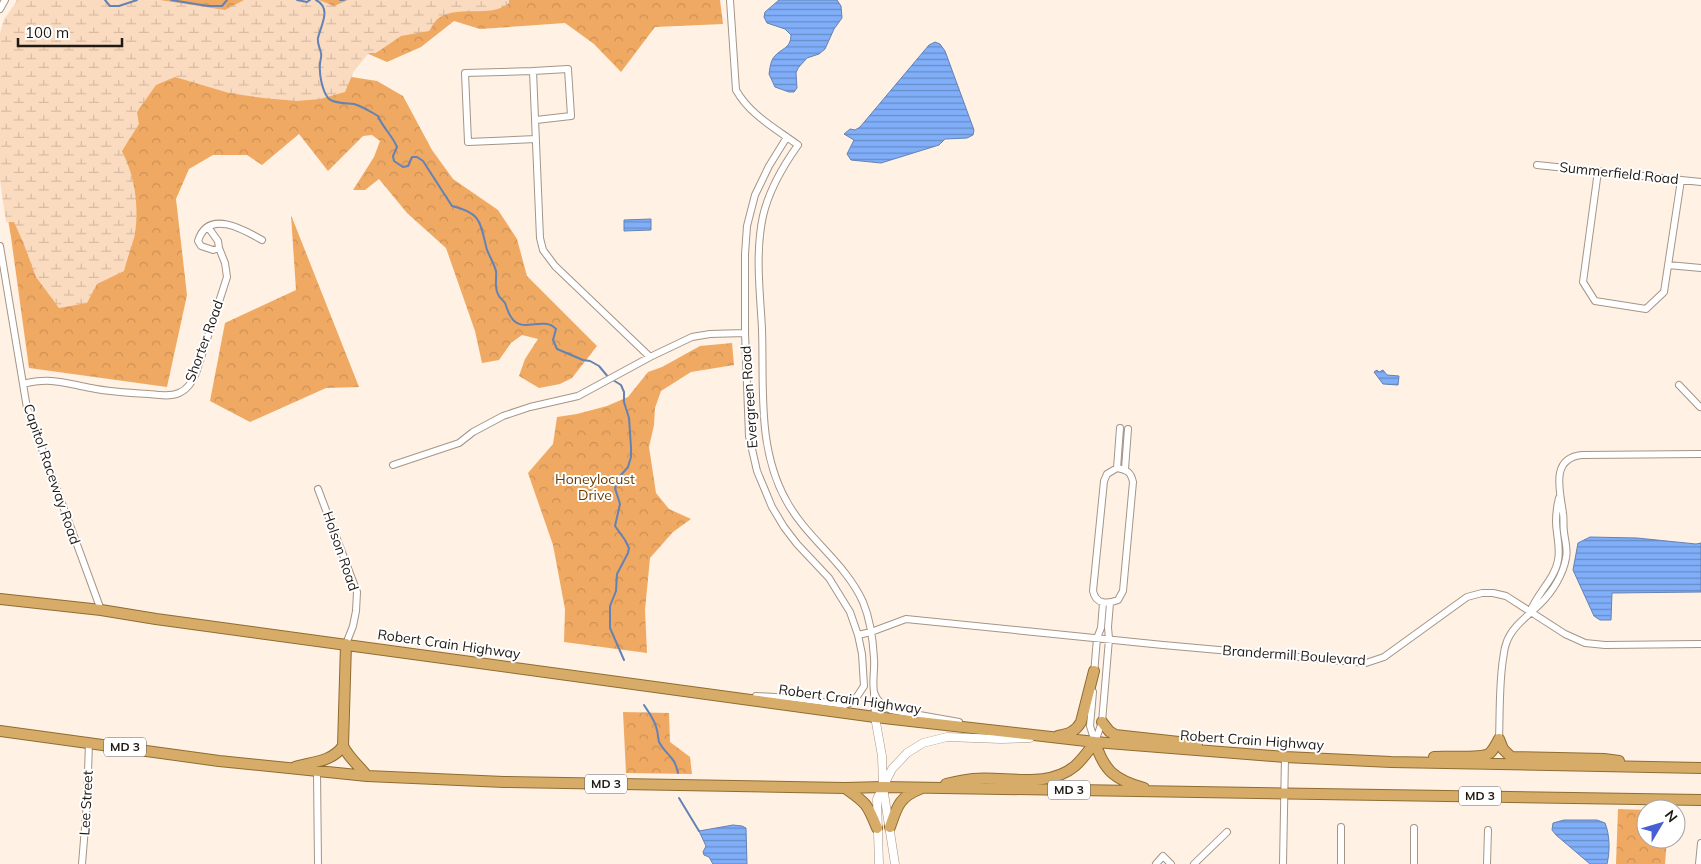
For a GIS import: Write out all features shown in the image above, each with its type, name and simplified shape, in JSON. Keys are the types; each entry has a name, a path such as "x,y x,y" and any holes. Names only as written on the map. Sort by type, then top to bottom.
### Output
{"highway":[{"name":"Robert Crain Highway","path":"0,599 101,610 875,718 1014,734 1247,754 1391,762 1701,768"},
{"path":"346,644 343,746 348,755 368,776"},
{"path":"1047,737 1068,734 1076,730 1081,722 1094,671"},
{"path":"1102,722 1115,735 1188,742 1247,754"},
{"name":"MD 3","path":"0,731 317,772 513,782 1701,800"},
{"path":"1391,762 1449,756 1484,756 1491,752 1499,739"},
{"path":"1499,739 1503,749 1511,757 1604,758 1650,767"},
{"path":"890,827 898,805 902,798 909,793 922,788 973,779 1047,779 1061,775 1074,767 1095,742"},
{"path":"1095,742 1101,760 1112,772 1127,783 1158,791"},
{"path":"289,769 328,759 343,746"},
{"path":"845,788 864,801 869,807 877,828"}],"street":[{"path":"0,9 5,0"},
{"name":"Evergreen Road","path":"730,0 736,90 743,103 753,113 798,145 783,166 771,192 763,215 759,244 764,424 768,454 785,499 808,532 847,575 863,602 871,632 874,657 875,718"},
{"path":"536,120 571,116 568,69 465,73 468,142 536,139"},
{"path":"534,71 540,238 543,250 555,266 650,357"},
{"name":"Evergreen Road","path":"714,695 793,698 844,705 854,701 864,686 864,668 858,635 850,612 830,578 797,544 784,527 765,492 757,471 749,436 745,332 747,226 755,195 769,166 787,137"},
{"name":"Summerfield Road","path":"1536,165 1701,182"},
{"path":"1598,171 1583,282 1595,301 1646,309 1664,292 1681,180"},
{"path":"219,248 213,250 201,246 198,241 203,230 218,224 231,224 262,240"},
{"name":"Shorter Road","path":"23,384 40,380 54,380 123,393 168,396 186,390 196,373 227,277 218,241 208,227"},
{"name":"Capitol Raceway Road","path":"0,246 27,408 101,610"},
{"path":"1668,265 1701,268"},
{"path":"393,465 459,443 473,432 503,416 530,407 578,396 620,372 692,337 745,332"},
{"path":"1679,385 1700,407"},
{"path":"1117,468 1120,428"},
{"path":"1125,469 1128,429"},
{"path":"1499,739 1502,671 1506,644 1513,631 1540,604 1557,582 1565,565 1566,546 1563,513 1559,497 1559,479 1562,466 1566,460 1572,456 1701,454"},
{"path":"1117,468 1125,469 1132,476 1134,482 1123,591 1118,600 1107,603 1098,600 1094,596 1093,591 1104,481 1108,474 1117,468"},
{"name":"Holson Road","path":"318,489 357,592 353,626 346,644"},
{"name":"Brandermill Boulevard","path":"858,635 906,619 1366,663 1384,657 1467,597 1482,593 1493,593 1506,596 1565,634 1585,643 1606,645 1701,644"},
{"path":"1095,742 1090,726 1094,671 1097,638 1107,603"},
{"path":"1095,742 1102,722 1109,639 1107,603"},
{"path":"874,693 884,707 891,710 925,715 1014,734"},
{"path":"875,718 882,756 883,787 895,864"},
{"path":"879,864 877,799 892,769 906,753 923,743 947,737 1001,739 1047,737"},
{"name":"Lee Street","path":"82,864 89,742"},
{"path":"1283,864 1284,756"},
{"path":"317,772 318,864"},
{"path":"1340,864 1341,827"},
{"path":"1414,828 1414,864"},
{"path":"1487,864 1488,830"},
{"path":"1194,864 1227,832"},
{"path":"1699,864 1701,843"},
{"path":"1156,864 1164,856 1171,864"}],"green space":[{"path":"17,0 720,0 723,24 655,27 621,72 594,44 565,23 480,29 454,21 421,47 387,62 350,46 339,75 377,81 403,96 432,150 453,179 498,210 517,239 527,276 597,346 572,378 560,384 539,388 519,376 525,359 538,339 522,335 511,343 499,360 482,363 475,331 446,248 407,213 379,179 365,190 353,190 374,157 380,141 372,135 363,136 328,171 299,134 262,165 247,155 213,155 189,169 176,199 187,295 167,387 29,368 0,172 0,37"},
{"path":"18,0 160,0 225,10 244,0 319,0 334,6 348,0 509,0 509,3 493,10 447,14 438,19 429,31 401,36 376,53 369,53 354,71 345,92 320,99 297,101 229,93 175,77 156,85 137,112 139,124 122,151 133,181 136,201 135,234 124,271 97,284 87,303 59,308 36,277 14,222 6,222 0,181 0,33 4,19"},
{"path":"291,215 359,387 326,388 250,422 210,401 225,323 296,290"},
{"name":"Honeylocust Drive","path":"732,343 734,365 691,372 661,391 655,408 654,425 649,447 656,493 669,509 691,519 673,532 650,558 645,610 647,653 564,642 565,609 553,545 528,473 553,444 557,417 607,406 628,397 648,372 662,367 700,346"},
{"path":"623,712 669,713 670,742 690,757 692,774 626,773"},
{"path":"1618,809 1636,810 1636,849 1666,849 1665,864 1616,864"}],"water":[{"path":"779,0 837,0 841,6 842,18 834,29 825,49 819,54 807,58 798,68 796,73 797,88 794,92 775,87 769,74 773,59 791,40 791,35 785,29 767,23 764,17 765,12"},
{"path":"935,42 940,44 945,51 974,130 973,135 967,138 945,139 939,145 881,163 851,160 847,154 854,140 844,134 850,129 855,130 860,127 929,45"},
{"path":"651,219 651,230 624,231 624,220"},
{"path":"1377,370 1379,372 1383,370 1387,375 1399,376 1398,385 1383,384 1374,372"},
{"path":"1590,537 1637,538 1701,543 1701,592 1612,593 1611,620 1600,620 1594,616 1573,570 1578,543"},
{"path":"1564,820 1597,820 1605,823 1609,844 1607,864 1590,864 1556,835 1552,830 1553,823"},
{"path":"733,825 746,828 747,864 713,864 709,857 704,855 703,852 706,846 699,831"}],"waterway":[{"path":"105,0 110,6 119,6 137,0"},
{"path":"171,0 208,6 222,6 227,0"},
{"path":"297,0 307,2 310,0"},
{"path":"316,0 321,3 324,12 318,44 321,54 321,77 324,91 328,98 337,102 357,105 378,116 397,147 393,156 394,161 403,167 408,166 412,157 417,157 423,161 452,206 469,212 478,220 496,271 496,286 499,297 505,303 510,315 516,322 527,325 551,325 556,329 553,340 557,349 599,366 609,378"},
{"path":"613,380 621,385 624,392 624,402 629,418 631,447 628,467 621,475 615,488 620,504 615,526 629,548 617,574 616,591 610,606 610,628 624,660"},
{"path":"644,705 655,723 659,742 674,762 678,773"},
{"path":"679,798 699,831"}]}
